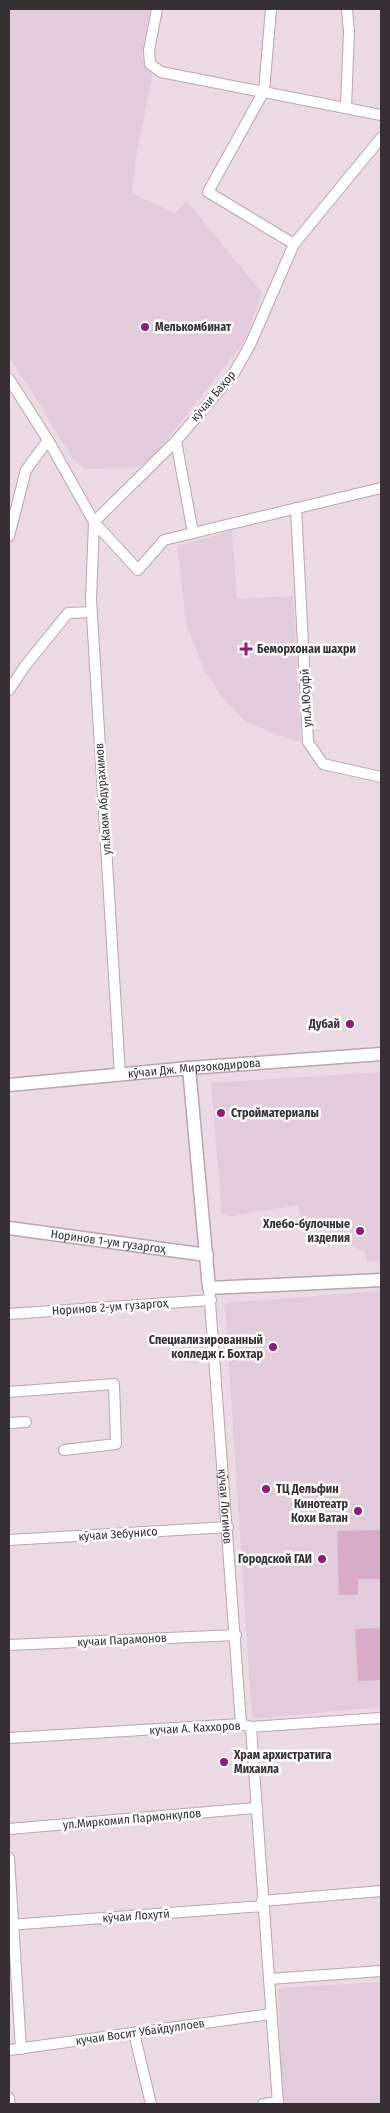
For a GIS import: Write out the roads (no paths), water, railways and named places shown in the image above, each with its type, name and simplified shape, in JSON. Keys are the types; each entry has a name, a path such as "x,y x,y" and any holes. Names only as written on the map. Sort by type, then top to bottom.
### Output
{"street":[{"path":"157,9 149,50 150,64 161,72 381,115"},
{"path":"271,9 264,91 208,192 294,244"},
{"path":"346,107 349,32 347,9"},
{"name":"кӯчаи Баҳор","path":"94,522 176,441 238,366 250,345 294,244 381,138"},
{"path":"9,379 48,440 94,522 138,570 164,540 381,488"},
{"path":"9,536 26,470 48,440"},
{"path":"176,441 194,533"},
{"name":"ул.А.Юсуфй","path":"296,508 308,742 323,764 381,777"},
{"name":"ул.Каюм Абдурахимов","path":"94,522 92,612 120,1075"},
{"path":"9,690 25,666 68,613 92,612"},
{"name":"кӯчаи Дж. Мирзокодирова","path":"9,1085 189,1068 381,1054"},
{"path":"189,1068 210,1294 381,1280"},
{"name":"Норинов 1-ум гузаргоҳ","path":"9,1228 207,1256"},
{"name":"Норинов 2-ум гузаргоҳ","path":"9,1314 210,1294"},
{"name":"кӯчаи Логинов","path":"210,1294 236,1634 255,1808 269,1979"},
{"path":"9,1392 114,1384 116,1444 64,1450"},
{"path":"9,1423 26,1422"},
{"name":"кӯчаи Зебунисо","path":"9,1540 228,1527"},
{"name":"кучаи Парамонов","path":"9,1645 236,1634"},
{"name":"кучаи А. Каххоров","path":"9,1738 381,1718"},
{"name":"ул.Миркомил Пармонкулов","path":"9,1829 255,1808"},
{"path":"9,1858 11,1925 21,2049"},
{"name":"кӯчаи Лохутӣ","path":"11,1925 381,1891"},
{"path":"263,2104 278,2103 269,1979 381,1971"},
{"name":"кучаи Восит Убайдуллоев","path":"9,2050 271,2014"},
{"path":"134,2033 151,2104"},
{"path":"9,2098 10,2104"}],"place":[{"name":"Мелькомбинат","path":"145,327"},
{"name":"Беморхонаи шахри","path":"246,649"},
{"name":"Дубай","path":"350,1024"},
{"name":"Стройматериалы","path":"221,1113"},
{"name":"Хлебо-булочные изделия","path":"360,1231"},
{"name":"Специализированный колледж г. Бохтар","path":"273,1347"},
{"name":"ТЦ Дельфин","path":"266,1489"},
{"name":"Кинотеатр Кохи Ватан","path":"358,1511"},
{"name":"Городской ГАИ","path":"322,1559"},
{"name":"Храм архистратига Михаила","path":"224,1762"}]}
